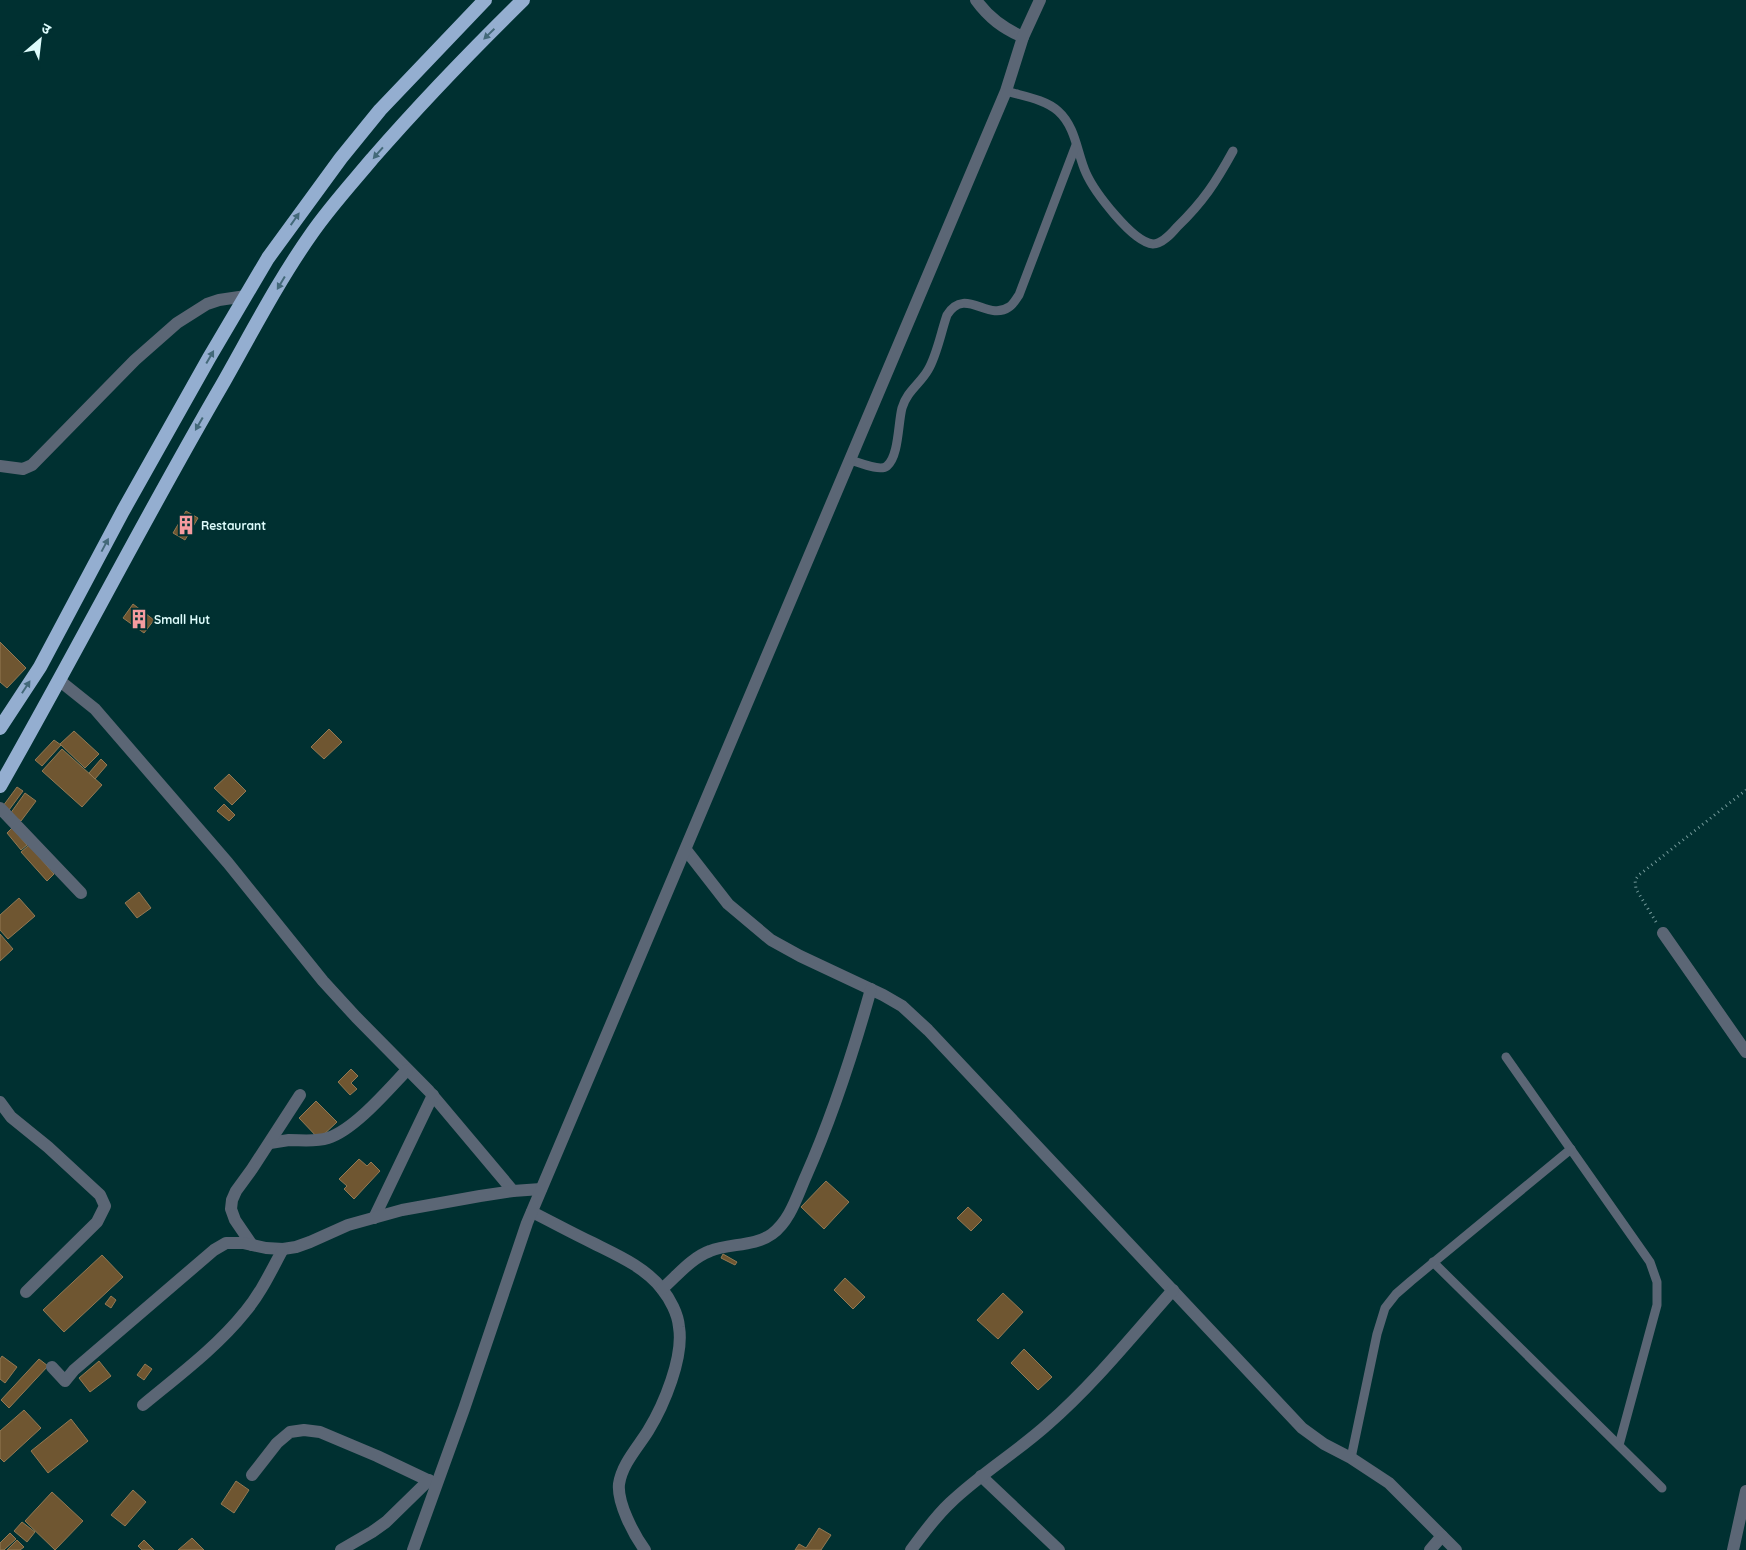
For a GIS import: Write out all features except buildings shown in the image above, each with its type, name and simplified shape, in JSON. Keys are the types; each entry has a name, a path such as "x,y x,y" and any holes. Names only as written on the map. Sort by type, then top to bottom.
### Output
{"highway":[{"path":"0,728 40,667 123,511 268,258 340,158 380,110 485,0"},
{"path":"0,786 60,681 181,455 280,284 312,233 346,189 415,110 457,65 523,0"}],"street":[{"path":"976,0 987,14 998,23 1023,37"},
{"path":"413,1550 433,1482 464,1409 541,1189 1006,91 1023,37 1040,0"},
{"path":"0,466 23,469 32,465 136,360 177,322 206,304 246,296"},
{"path":"60,681 95,709 228,863 323,980 356,1017 432,1095 513,1191"},
{"path":"0,808 81,893"},
{"path":"686,850 728,904 771,940 902,1006 928,1030 1302,1428 1324,1444 1351,1458 1390,1484 1456,1550"},
{"path":"1663,933 1746,1052"},
{"path":"662,1289 694,1260 710,1251 752,1242 770,1235 781,1226 791,1211 833,1110 871,989"},
{"path":"270,1143 289,1140 320,1140 339,1133 373,1105 408,1070"},
{"path":"252,1245 235,1220 231,1209 232,1200 236,1191 270,1143 300,1095"},
{"path":"374,1218 432,1095"},
{"path":"0,1102 11,1117 48,1147 100,1195 105,1206 97,1222 26,1292"},
{"path":"52,1367 65,1381 74,1370 214,1250 226,1243 243,1243 266,1248 283,1249 310,1242 348,1224 402,1210 513,1191 541,1189"},
{"path":"532,1212 624,1259 645,1273 662,1289 673,1306 679,1326 680,1342 676,1363 665,1396 649,1429 626,1465 619,1486 621,1501 632,1531 645,1550"},
{"path":"143,1406 226,1334 260,1291 283,1249"},
{"path":"911,1550 948,1504 1048,1424 1097,1376 1173,1290"},
{"path":"252,1476 277,1443 290,1432 304,1430 320,1432 433,1482"},
{"path":"981,1476 1059,1550"},
{"path":"341,1550 386,1522 433,1482"},
{"path":"1733,1550 1746,1491"},
{"path":"1430,1550 1442,1536"}],"lane":[{"path":"1006,91 1042,102 1058,110 1072,131 1090,181 1101,199 1121,222 1144,241 1153,244 1161,242 1170,235 1202,202 1233,151"},
{"path":"850,460 879,468 885,468 888,465 896,448 901,413 905,400 930,366 947,315 951,309 961,304 969,303 988,309 1001,310 1009,308 1019,295 1076,145"},
{"path":"1506,1057 1650,1262 1657,1282 1657,1305 1619,1445"},
{"path":"1351,1458 1377,1334 1385,1308 1396,1294 1433,1262 1571,1149"},
{"path":"1433,1262 1662,1488"}],"path":[{"path":"1663,933 1636,889 1635,880 1746,790"}],"place":[{"name":"Restaurant","path":"186,525"},
{"name":"Small Hut","path":"139,619"}]}
